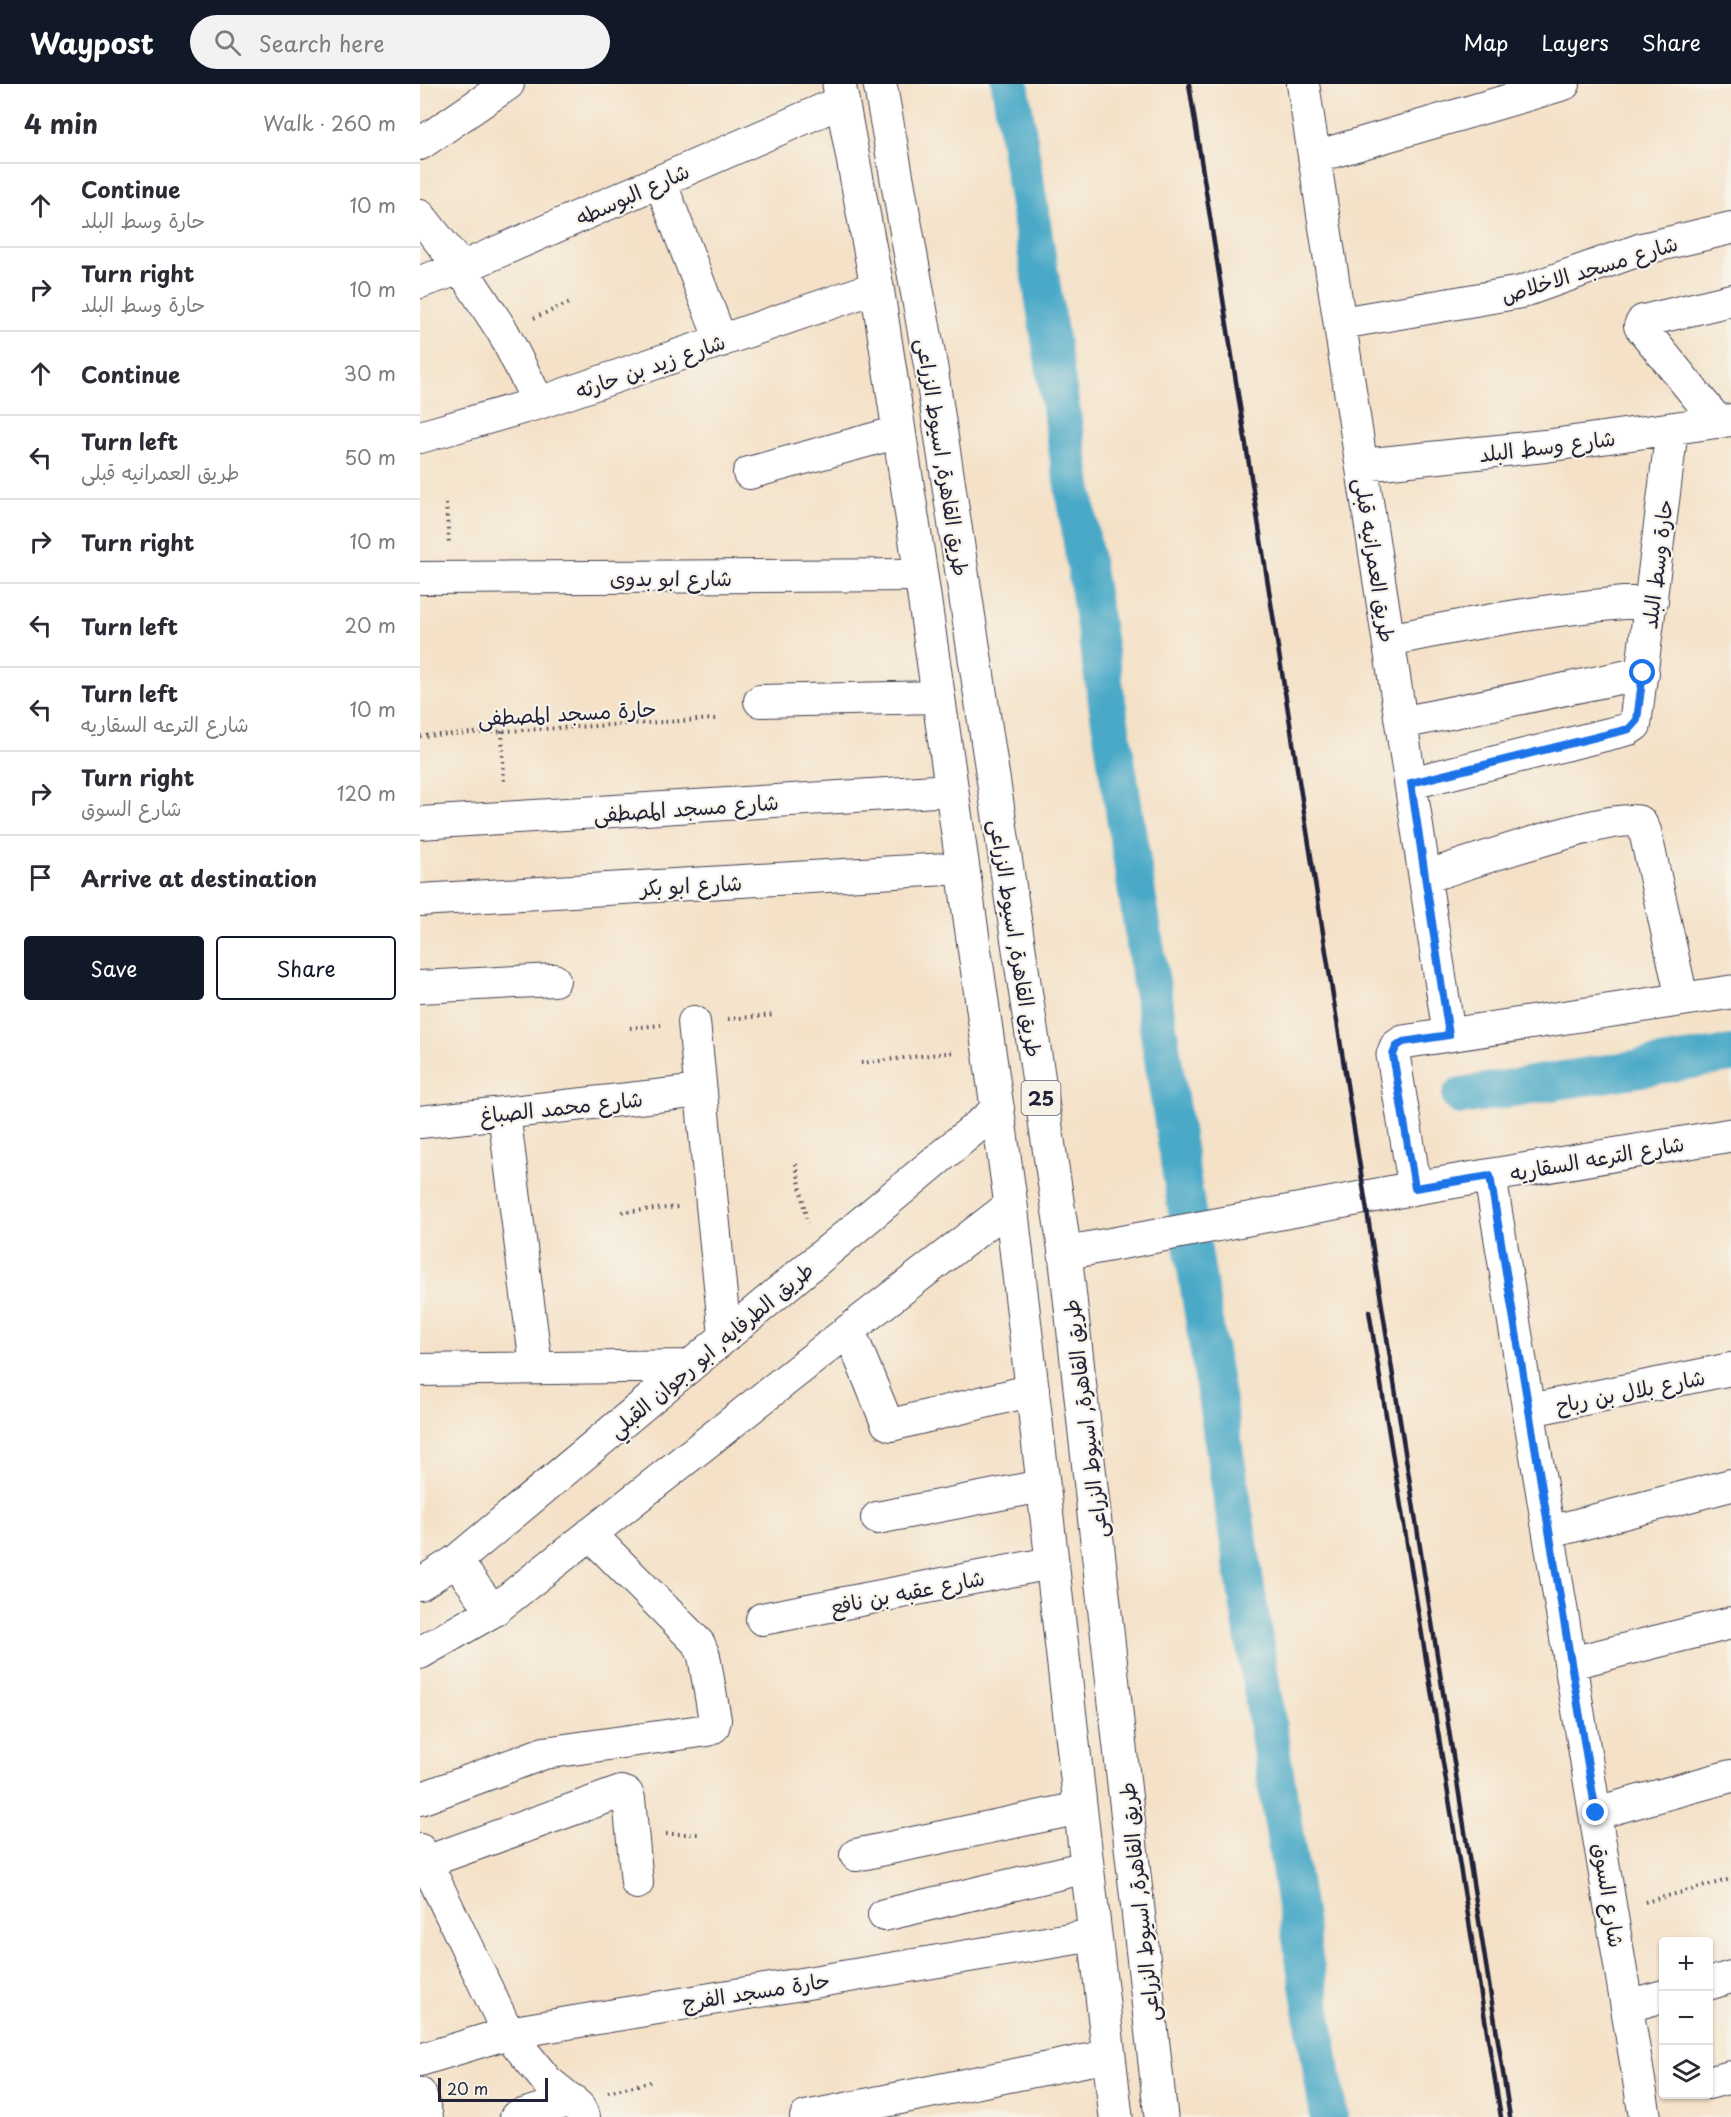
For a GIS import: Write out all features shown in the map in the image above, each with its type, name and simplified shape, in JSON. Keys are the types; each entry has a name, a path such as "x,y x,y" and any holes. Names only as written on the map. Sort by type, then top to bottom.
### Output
{"main road":[{"name":"طريق القاهرة, اسيوط الزراعى","path":"880,84 931,368 1065,1253 1161,2117"},
{"name":"طريق القاهرة, اسيوط الزراعى","path":"841,92 877,286 998,1109 1033,1390 1042,1486 1116,2117"},
{"path":"1415,1188 1393,1055 1396,1047 1403,1042 1731,992"},
{"name":"شارع الترعه السقاريه","path":"1065,1253 1415,1188 1731,1135"}],"street":[{"path":"420,144 508,84"},
{"name":"طريق العمرانيه قبلى","path":"1303,84 1449,1035"},
{"path":"1315,157 1564,84"},
{"name":"شارع البوسطه","path":"420,282 461,268 660,181 841,92"},
{"path":"660,181 721,341"},
{"path":"420,216 461,268 502,332 539,404"},
{"name":"شارع مسجد الاخلاص","path":"1341,323 1521,292 1642,249 1731,228"},
{"name":"شارع زيد بن حارثه","path":"420,437 539,404 877,286"},
{"path":"1724,421 1640,326 1643,321 1731,300"},
{"name":"شارع وسط البلد","path":"1362,465 1545,446 1724,421"},
{"name":"حارة وسط البلد","path":"1411,783 1629,729 1635,725 1672,429"},
{"path":"749,473 899,432"},
{"name":"شارع ابو بدوى","path":"420,578 921,575"},
{"path":"1389,640 1515,615 1589,605 1652,600"},
{"path":"1401,723 1643,673"},
{"path":"760,701 939,697"},
{"name":"شارع مسجد المصطفى","path":"420,823 951,790"},
{"path":"1425,877 1587,828 1625,820 1640,822 1645,831 1682,999"},
{"name":"شارع ابو بكر","path":"420,900 963,868"},
{"path":"420,987 554,980"},
{"path":"694,1022 725,1336"},
{"name":"شارع محمد الصباغ","path":"420,1122 701,1090"},
{"name":"طريق الطرفايه, ابو رجوان القبلي","path":"420,1584 456,1561 998,1109"},
{"path":"504,1113 537,1366"},
{"name":"شارع السوق","path":"1490,1176 1628,2006 1652,2104"},
{"path":"420,1653 493,1611 1011,1205"},
{"path":"849,1330 887,1423 891,1425 1033,1390"},
{"path":"420,1370 537,1366 690,1366"},
{"name":"شارع بلال بن رباح","path":"1530,1410 1731,1369"},
{"path":"1550,1532 1731,1485"},
{"path":"877,1518 1042,1486"},
{"path":"420,1799 544,1754 708,1730 713,1727 715,1720 704,1656 699,1644 590,1534"},
{"path":"456,1561 493,1611"},
{"name":"شارع عقبه بن نافع","path":"762,1619 1051,1563"},
{"path":"1571,1663 1731,1623"},
{"path":"1596,1813 1731,1776"},
{"path":"578,2108 547,2081 508,2033 433,1908 423,1856 621,1792 627,1794 629,1799 637,1883"},
{"path":"856,1855 1080,1808"},
{"path":"884,1916 1087,1868"},
{"name":"حارة مسجد الفرج","path":"420,2060 508,2033 1094,1935"},
{"path":"1713,1982 1731,1977"},
{"path":"1628,2006 1659,1997"},
{"path":"806,2117 1108,2056"},
{"path":"1713,2082 1731,2077"},
{"path":"420,2094 427,2117"},
{"path":"516,2117 578,2108"}],"path":[{"name":"حارة مسجد المصطفى","path":"420,736 715,719"},
{"path":"502,731 506,818"},
{"path":"861,1063 989,1048"},
{"path":"796,1164 814,1262"},
{"path":"622,1212 712,1204"},
{"path":"1612,1911 1731,1879"}],"waterway":[{"path":"1010,84 1329,2117"},
{"path":"1461,1096 1731,1054"}],"railway":[{"path":"1189,84 1510,2117"},
{"path":"1369,1311 1501,2117"}],"route":[{"path":"1596,1813 1490,1176 1415,1188 1393,1055 1396,1047 1403,1042 1449,1035 1411,783 1629,729 1635,725 1637,720 1643,673"}]}
